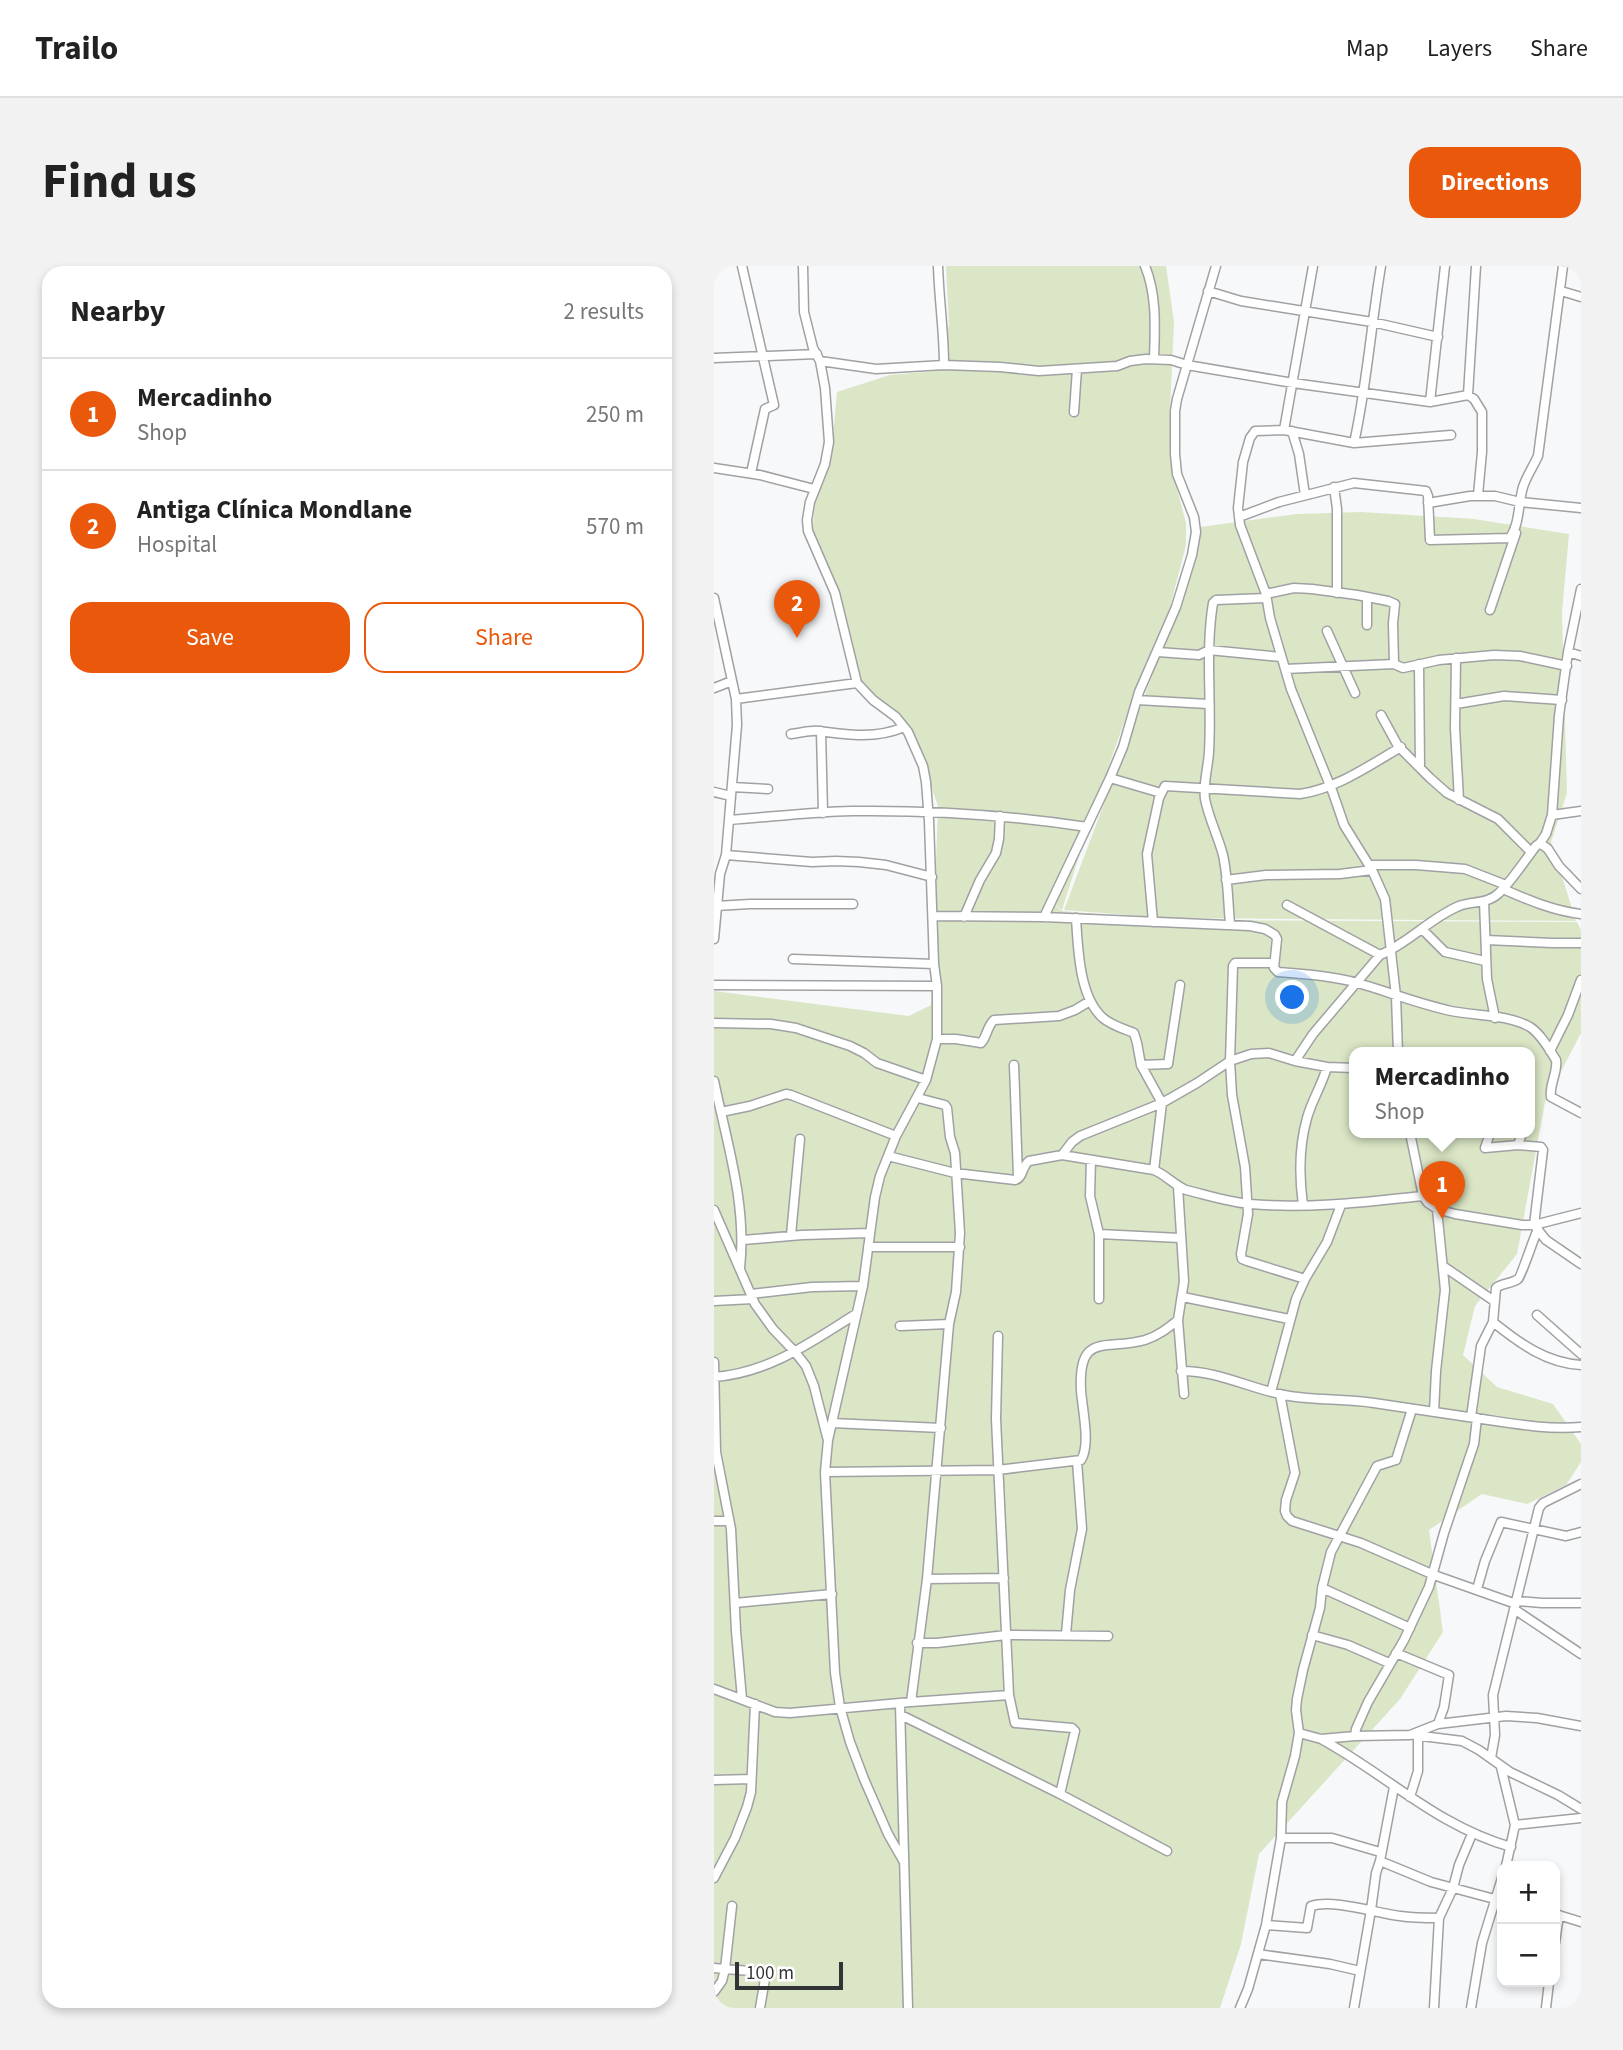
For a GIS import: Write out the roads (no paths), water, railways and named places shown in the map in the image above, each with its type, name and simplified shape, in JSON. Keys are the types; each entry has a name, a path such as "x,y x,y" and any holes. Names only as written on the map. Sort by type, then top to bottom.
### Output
{"street":[{"path":"742,266 774,405 765,410 751,473"},
{"path":"803,266 804,312 813,348 819,357 827,399 829,442 825,464 814,489 807,520 808,531 835,593 857,683 904,727 923,766 929,812 937,1039 926,1080 888,1156 874,1197 863,1286 828,1440 825,1472 835,1673 840,1707 864,1779 888,1834 904,1862"},
{"path":"938,266 939,304 944,330 944,365"},
{"path":"1145,266 1155,314 1154,359"},
{"path":"1044,917 1123,747 1137,700 1176,607 1192,555 1194,517 1177,474 1175,411 1216,266"},
{"path":"1305,495 1299,454 1288,431 1293,383 1313,266"},
{"path":"1354,443 1381,266"},
{"path":"1430,401 1445,266"},
{"path":"1468,395 1476,266"},
{"path":"1490,610 1515,530 1529,470 1538,456 1563,266"},
{"path":"1208,291 1241,301 1371,322 1438,337"},
{"path":"1561,291 1581,297"},
{"path":"714,358 762,355 819,357 876,369 944,365 1039,371 1117,366 1130,361 1154,359 1293,383 1430,401 1468,395 1482,412 1478,495"},
{"path":"1074,412 1077,369"},
{"path":"1398,1047 1396,996 1385,899 1371,867 1344,825 1291,689 1266,596 1239,517 1240,483 1243,462 1255,430 1288,431 1354,443 1451,435"},
{"path":"714,468 790,481 814,489"},
{"path":"1239,517 1305,495 1354,483 1426,491 1430,540 1511,541"},
{"path":"1334,487 1337,593"},
{"path":"1428,503 1478,495 1581,508"},
{"path":"1230,924 1223,857 1210,820 1204,779 1209,753 1209,650 1214,601 1266,596 1294,588 1367,597 1395,604 1394,664"},
{"path":"1295,1061 1313,1034 1380,955 1458,906 1493,898 1546,834 1552,815 1568,652 1581,589"},
{"path":"1367,597 1367,625"},
{"path":"714,598 736,699 737,725 726,855 717,874 714,939"},
{"path":"1327,631 1355,692"},
{"path":"714,647 724,646"},
{"path":"1158,652 1199,655 1209,650 1281,657"},
{"path":"1568,652 1581,656"},
{"path":"1285,668 1394,664 1404,668 1456,658 1494,655 1520,656 1567,666"},
{"path":"1456,658 1455,728 1459,800"},
{"path":"1419,664 1420,768"},
{"path":"714,688 732,681"},
{"path":"736,699 857,683"},
{"path":"1455,704 1504,696 1562,700"},
{"path":"1137,700 1208,704"},
{"path":"1381,715 1398,746 1447,793 1498,819 1531,852"},
{"path":"791,734 888,734 904,727"},
{"path":"821,732 823,813"},
{"path":"1153,922 1147,854 1165,786 1312,793 1401,747"},
{"path":"1110,778 1161,793"},
{"path":"714,793 768,789"},
{"path":"729,820 849,811 929,812 1000,816 1087,827"},
{"path":"1552,815 1581,811"},
{"path":"964,917 999,847 1000,816"},
{"path":"1540,843 1581,889"},
{"path":"726,855 873,864 932,877"},
{"path":"1226,880 1266,875 1340,874 1371,867 1416,865 1465,869 1533,902 1581,914"},
{"path":"1484,901 1485,961 1495,1018"},
{"path":"716,906 853,904"},
{"path":"1287,905 1380,955"},
{"path":"933,916 1076,918 1250,926 1273,933 1277,939 1274,963 1278,972 1324,976 1357,983 1439,1008 1520,1022 1529,1027 1535,1031 1556,1060 1550,1088 1551,1097 1581,1113"},
{"path":"1076,918 1078,951 1090,1000 1104,1018 1134,1032 1140,1065 1162,1103 1154,1170"},
{"path":"1422,929 1445,952 1485,961"},
{"path":"1486,940 1581,943"},
{"path":"793,959 934,964"},
{"path":"1274,963 1235,963 1230,1061 1235,1113 1245,1167 1248,1214 1242,1259 1305,1279"},
{"path":"1550,1051 1581,980"},
{"path":"714,985 937,986"},
{"path":"1140,1065 1168,1063 1180,985"},
{"path":"937,1039 981,1043 993,1020 1059,1016 1090,1000"},
{"path":"714,1023 771,1024 796,1028 850,1046 877,1063 926,1080"},
{"path":"1062,1155 1080,1136 1162,1103 1230,1061 1261,1052 1295,1061 1349,1068"},
{"path":"1014,1065 1018,1179"},
{"path":"1303,1205 1300,1171 1307,1118 1327,1066"},
{"path":"714,1081 740,1201 743,1240 740,1269"},
{"path":"721,1112 750,1107 786,1094 897,1136"},
{"path":"911,1702 927,1579 949,1324 956,1292 960,1247 956,1153 950,1137 947,1107 918,1098"},
{"path":"1411,1138 1423,1196 1437,1209 1478,1219 1536,1227 1581,1213"},
{"path":"1355,1736 1368,1702 1410,1628 1434,1575 1444,1533 1474,1444 1474,1418 1482,1346 1493,1322 1497,1286 1516,1280 1521,1275 1536,1227 1543,1150 1541,1147 1518,1144 1485,1149 1488,1138"},
{"path":"1518,1144 1520,1138"},
{"path":"791,1235 800,1139"},
{"path":"1018,1179 1028,1161 1062,1155 1154,1170 1178,1187 1247,1203 1341,1205 1423,1196"},
{"path":"888,1156 932,1169 981,1178 1018,1179"},
{"path":"1090,1160 1090,1196 1099,1234 1099,1299"},
{"path":"1178,1187 1184,1281 1178,1320 1184,1394"},
{"path":"1341,1205 1327,1242 1305,1279 1289,1319 1275,1393 1295,1473 1286,1500 1287,1516 1292,1521 1361,1543 1434,1575 1516,1605 1581,1654"},
{"path":"1434,1412 1445,1302 1437,1209"},
{"path":"714,1210 752,1297 773,1329 806,1366 828,1440"},
{"path":"1536,1227 1546,1240 1581,1264"},
{"path":"743,1240 791,1235 869,1233"},
{"path":"1099,1234 1180,1238"},
{"path":"868,1247 960,1247"},
{"path":"1443,1266 1494,1301"},
{"path":"714,1301 752,1297 793,1288 863,1286"},
{"path":"1183,1297 1289,1319"},
{"path":"715,1377 762,1366 796,1352 856,1314"},
{"path":"1537,1315 1581,1354"},
{"path":"825,1472 998,1470 1077,1461 1084,1456 1085,1449 1081,1388 1082,1365 1086,1356 1100,1345 1144,1340 1155,1336 1178,1320"},
{"path":"1493,1322 1533,1351 1563,1363 1581,1365"},
{"path":"901,1326 949,1324"},
{"path":"998,1336 998,1470 1009,1695 1015,1723 1072,1728 1075,1731 1060,1794"},
{"path":"714,1362 716,1452 732,1541 742,1699"},
{"path":"1181,1371 1223,1376 1275,1393 1370,1402 1551,1427 1581,1427"},
{"path":"1240,2008 1266,1925 1281,1838 1282,1802 1299,1733 1297,1699 1331,1552 1377,1466 1396,1461 1412,1409"},
{"path":"832,1423 941,1428"},
{"path":"1066,1634 1070,1590 1082,1529 1077,1461"},
{"path":"1491,1758 1495,1735 1493,1695 1539,1508 1543,1503 1581,1484"},
{"path":"714,1521 729,1521"},
{"path":"1477,1589 1499,1523 1503,1521 1566,1536 1581,1532"},
{"path":"927,1579 1004,1578"},
{"path":"1322,1588 1410,1628"},
{"path":"735,1603 832,1594"},
{"path":"1516,1605 1581,1602"},
{"path":"1312,1634 1348,1645 1389,1663"},
{"path":"917,1643 1006,1635 1108,1636"},
{"path":"1396,1653 1449,1675 1444,1707 1438,1724"},
{"path":"714,1689 775,1712 790,1713 1009,1695"},
{"path":"714,1878 735,1838 747,1807 755,1704"},
{"path":"900,1704 908,2008"},
{"path":"901,1714 1060,1794 1167,1852"},
{"path":"1414,1735 1438,1724 1518,1716 1581,1726"},
{"path":"1299,1733 1321,1739 1364,1764 1453,1825 1511,1847"},
{"path":"1321,1739 1414,1735 1462,1741 1501,1766 1581,1809"},
{"path":"1409,1797 1418,1771 1414,1735"},
{"path":"1501,1766 1515,1825 1507,1861"},
{"path":"714,1780 751,1779"},
{"path":"1354,2008 1376,1873 1394,1787"},
{"path":"1515,1825 1581,1818"},
{"path":"1434,2008 1440,1918 1472,1834"},
{"path":"1281,1838 1332,1838 1432,1882 1497,1899"},
{"path":"1266,1925 1307,1928 1313,1905 1371,1910 1402,1917 1440,1918"},
{"path":"1471,2008 1482,1943 1497,1905"},
{"path":"714,1992 722,1981 725,1969 732,1906"},
{"path":"1560,1916 1581,1922"},
{"path":"1258,1954 1330,1964 1360,1972"},
{"path":"714,1968 765,1973 760,2008"},
{"path":"1546,2008 1548,1987"}],"place":[{"name":"Antiga Clínica Mondlane","path":"797,638"},
{"name":"Mercadinho","path":"1442,1219"}]}
